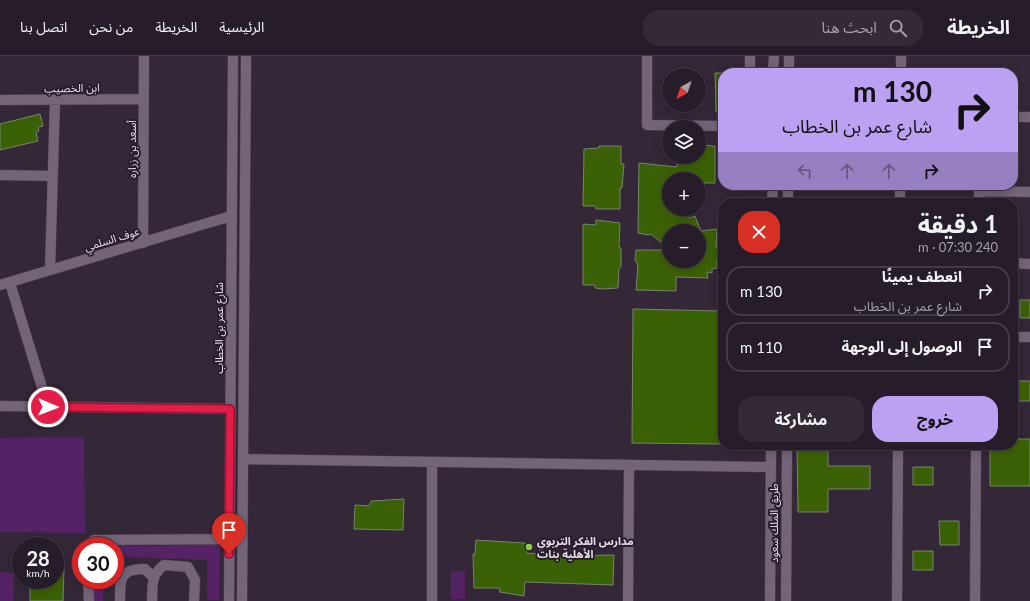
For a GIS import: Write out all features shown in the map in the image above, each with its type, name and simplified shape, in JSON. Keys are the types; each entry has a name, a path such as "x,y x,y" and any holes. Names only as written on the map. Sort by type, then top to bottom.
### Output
{"street":[{"name":"أسعد بن زراره","path":"143,243 144,56"},
{"name":"شارع عمر بن الخطاب","path":"229,601 233,56"},
{"path":"242,601 246,56"},
{"path":"647,56 647,125 718,126"},
{"path":"750,56 750,68"},
{"path":"773,68 774,56"},
{"path":"789,56 789,68"},
{"path":"901,56 901,68"},
{"name":"ابن الخصيب","path":"0,100 144,99"},
{"path":"50,270 55,100"},
{"path":"1018,117 1030,117"},
{"path":"0,174 53,176"},
{"path":"1004,190 1030,192"},
{"name":"عوف السلمي","path":"5,284 231,216"},
{"path":"1018,264 1030,264"},
{"path":"5,284 48,407"},
{"path":"1018,337 1030,337"},
{"path":"0,406 230,409"},
{"name":"طريق الملك سعود","path":"770,601 771,450"},
{"name":"طريق الملك سعود","path":"786,601 787,450"},
{"path":"897,601 898,450"},
{"path":"975,601 976,450"},
{"path":"243,458 770,467"},
{"path":"432,462 432,601"},
{"path":"628,601 629,465"},
{"path":"124,540 229,539"},
{"path":"152,601 153,577 156,570 164,565 188,567 195,580 194,601"},
{"path":"120,601 120,581 124,573 133,569 145,569 153,577"},
{"path":"88,589 89,601"}],"shaded area":[{"path":"84,437 85,533 0,532 0,438"},
{"path":"165,542 220,543 219,600 207,600 207,560 124,556 124,546 163,546"},
{"path":"451,571 465,571 465,599 451,599"},
{"path":"0,572 12,573 13,601 0,601"},
{"path":"89,589 103,589 103,601 89,601"}],"building":[{"path":"715,73 718,73 718,112 716,112"},
{"path":"40,114 43,126 38,127 39,131 36,132 38,141 0,150 0,124"},
{"path":"706,145 715,146 715,183 706,183 706,172 662,172 662,216 688,216 690,218 695,216 698,224 662,224 662,243 651,234 648,235 638,233 639,163 677,167 677,164 706,164"},
{"path":"599,146 621,146 621,164 624,164 622,188 620,188 620,209 596,209 595,206 583,206 584,149 599,148"},
{"path":"596,220 620,223 619,247 621,248 621,267 619,268 618,288 602,289 595,288 595,285 583,285 583,224 596,225"},
{"path":"717,229 717,268 712,269 712,273 707,272 708,278 676,277 676,291 636,290 638,265 635,260 636,250 662,250 662,268 706,268 706,230"},
{"path":"1020,300 1030,300 1030,318 1020,318"},
{"path":"633,309 718,311 718,444 632,443"},
{"path":"1018,381 1030,381 1030,401 1018,401"},
{"path":"1018,439 1030,439 1030,486 990,486 990,450 1018,450"},
{"path":"797,450 828,450 828,466 870,466 870,489 828,489 828,512 798,512"},
{"path":"913,467 933,467 933,485 913,485"},
{"path":"404,499 403,530 354,529 355,505 369,506 371,501"},
{"path":"939,521 959,521 959,545 940,545"},
{"path":"476,540 524,543 527,544 527,553 559,556 614,555 613,585 525,582 524,596 500,592 499,588 474,588 473,554 475,554"},
{"path":"913,551 933,551 933,570 913,570"},
{"path":"30,589 63,589 63,601 30,601"}],"place":[{"name":"مدارس الفكر التربوي الأهلية بنات","path":"529,547"}],"route":[{"path":"48,407 230,409 229,554"}]}
